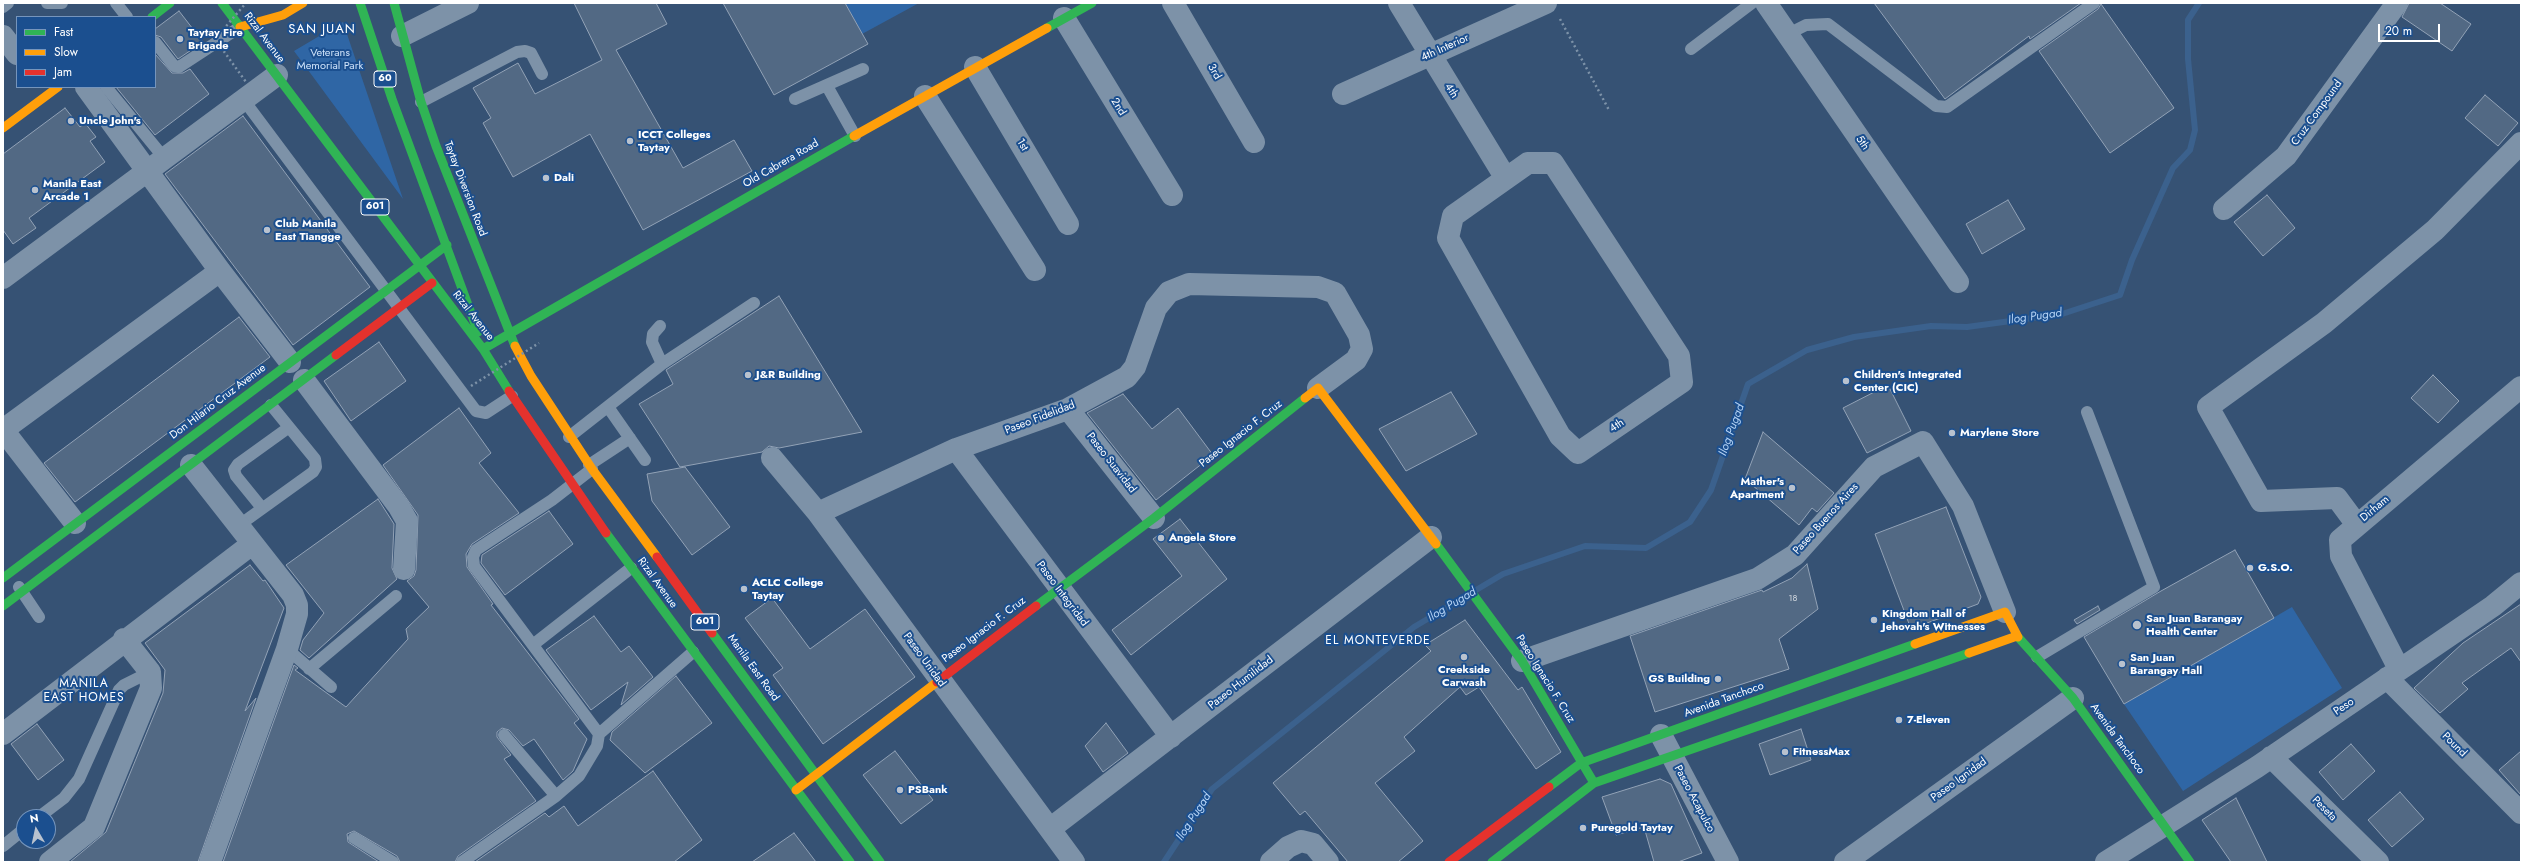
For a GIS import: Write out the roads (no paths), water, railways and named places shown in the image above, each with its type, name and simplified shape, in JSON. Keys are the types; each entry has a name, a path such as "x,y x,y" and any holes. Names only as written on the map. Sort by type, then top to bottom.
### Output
{"street":[{"path":"153,16 170,3"},
{"name":"Rizal Avenue","path":"222,3 483,349 512,396 572,484 631,568 694,652"},
{"path":"240,27 283,16 303,3"},
{"name":"60","path":"360,3 411,154 447,245 483,349"},
{"name":"Taytay Diversion Road","path":"394,3 421,102 436,146 509,335 531,376"},
{"path":"402,36 468,3"},
{"name":"Old Cabrera Road","path":"483,349 975,67 1092,3"},
{"name":"3rd","path":"1173,3 1254,142"},
{"name":"4th","path":"1399,3 1429,55 1505,178"},
{"name":"5th","path":"1766,3 1958,282"},
{"name":"Cruz Compound","path":"2224,209 2286,156 2397,3"},
{"name":"4th Interior","path":"1343,94 1429,55 1552,10"},
{"name":"2nd","path":"1064,18 1172,195"},
{"path":"3,36 16,53"},
{"name":"1st","path":"975,67 1068,224"},
{"path":"3,278 156,165 245,91 276,75"},
{"path":"87,88 156,165 220,271 290,362"},
{"path":"3,128 49,90"},
{"path":"925,96 1035,270"},
{"path":"2357,525 2337,498 2261,501 2208,407 2324,323 2429,235 2521,143"},
{"path":"411,154 436,146"},
{"name":"4th","path":"1528,163 1553,163 1679,356 1682,382 1578,453 1560,436 1448,238 1453,216 1505,178 1528,163"},
{"name":"Don Hilario Cruz Avenue","path":"6,576 447,245"},
{"path":"75,523 3,430 220,271"},
{"path":"3,606 432,283"},
{"name":"Paseo Fidelidad","path":"818,513 956,449 1068,409 1127,377 1134,367 1156,308 1170,292 1188,284 1318,287 1335,294 1359,335 1362,349 1356,360 1318,388"},
{"path":"483,349 505,365"},
{"path":"518,371 531,376 591,467"},
{"path":"304,380 399,507 407,521 404,569"},
{"name":"Dirham","path":"2393,673 2341,556 2340,540 2521,387"},
{"name":"Paseo Ignacio F. Cruz","path":"796,790 938,680 1154,518 1318,388 1471,590 1522,661 1594,783"},
{"name":"Paseo Suavidad","path":"1068,409 1154,518"},
{"name":"Paseo Buenos Aires","path":"1522,661 1757,579 1795,555 1874,467 1923,442 1963,506 2005,612"},
{"name":"Paseo Integridad","path":"956,449 1058,589 1171,737"},
{"name":"Paseo Unidad","path":"772,458 818,513 938,680 1051,828 1074,862"},
{"path":"191,465 293,595 297,605 297,614 287,649 210,862"},
{"name":"Manila East Road","path":"591,467 880,862"},
{"name":"Paseo Humilidad","path":"1051,828 1431,537"},
{"path":"3,734 124,640 252,544"},
{"name":"Peso","path":"2106,862 2271,757 2493,606 2521,583"},
{"name":"Avenida Tanchoco","path":"1449,862 1581,763 2005,612 2017,636 2073,698 2190,862"},
{"path":"1492,862 1594,783 2017,636"},
{"path":"50,862 94,827 151,688 150,672 124,640"},
{"name":"601","path":"694,652 850,862"},
{"name":"Pound","path":"2393,673 2521,813"},
{"name":"Paseo Ignidad","path":"1845,862 2073,698"},
{"name":"Paseo Acapulco","path":"1661,735 1728,862"},
{"name":"Peseta","path":"2271,757 2378,862"},
{"path":"1271,862 1288,846 1301,841 1313,844 1328,862"}],"lane":[{"path":"3,7 8,3"},
{"path":"47,3 62,3"},
{"path":"116,3 126,16"},
{"path":"1691,49 1752,3"},
{"path":"1788,34 1806,25 1828,24 1936,106 1947,107 2094,3"},
{"path":"156,43 174,66 179,67 240,27"},
{"path":"421,102 517,52 525,51 532,53 542,74"},
{"path":"795,99 863,69"},
{"path":"827,86 856,136"},
{"path":"107,88 156,165"},
{"path":"245,91 386,291 476,411 486,413 512,396"},
{"path":"570,437 662,364 754,303"},
{"path":"660,326 653,334 652,342 662,364"},
{"path":"238,526 313,472 316,467 315,459 288,428 271,405"},
{"path":"608,407 645,460"},
{"path":"2037,657 2154,587 2087,412"},
{"path":"262,508 236,476 234,470 238,464 288,428"},
{"path":"599,734 534,644 474,566 473,557 476,550 572,484 591,467 630,438"},
{"path":"534,644 631,568"},
{"path":"6,576 22,591 39,617"},
{"path":"309,669 396,596"},
{"path":"287,649 331,688"},
{"path":"462,862 556,796 579,776 597,746 599,734 694,652"},
{"path":"50,809 64,798 79,779 119,690 124,685 150,672"},
{"path":"504,735 556,796"},
{"path":"3,846 16,835"},
{"path":"354,838 393,862"}],"waterway":[{"name":"Ilog Pugad","path":"1164,862 1212,789 1414,627 1503,574 1585,546 1646,548 1690,522 1711,490 1748,384 1807,350 1854,337 1931,326 1967,327 2062,314 2120,295 2132,260 2173,168 2190,150 2195,130 2188,59 2188,20 2199,3"}],"place":[{"name":"Taytay Fire Brigade","path":"180,39"},
{"name":"Uncle John's","path":"71,121"},
{"name":"ICCT Colleges Taytay","path":"630,141"},
{"name":"Dali","path":"546,178"},
{"name":"Manila East Arcade 1","path":"35,190"},
{"name":"Club Manila East Tiangge","path":"267,230"},
{"name":"J&R Building","path":"748,375"},
{"name":"Children's Integrated Center (CIC)","path":"1846,381"},
{"name":"Marylene Store","path":"1952,433"},
{"name":"Mather's Apartment","path":"1792,488"},
{"name":"Angela Store","path":"1161,538"},
{"name":"G.S.O.","path":"2250,568"},
{"name":"ACLC College Taytay","path":"744,589"},
{"name":"Kingdom Hall of Jehovah's Witnesses","path":"1874,620"},
{"name":"San Juan Barangay Health Center","path":"2137,625"},
{"name":"Creekside Carwash","path":"1464,657"},
{"name":"San Juan Barangay Hall","path":"2122,664"},
{"name":"GS Building","path":"1718,679"},
{"name":"7-Eleven","path":"1899,720"},
{"name":"FitnessMax","path":"1785,752"},
{"name":"PSBank","path":"900,790"},
{"name":"Puregold Taytay","path":"1583,828"}],"district":[{"name":"SAN JUAN","path":"322,30"},
{"name":"EL MONTEVERDE","path":"1378,641"},
{"name":"MANILA EAST HOMES","path":"84,691"}],"park label":[{"name":"Veterans Memorial Park","path":"330,59"}]}
